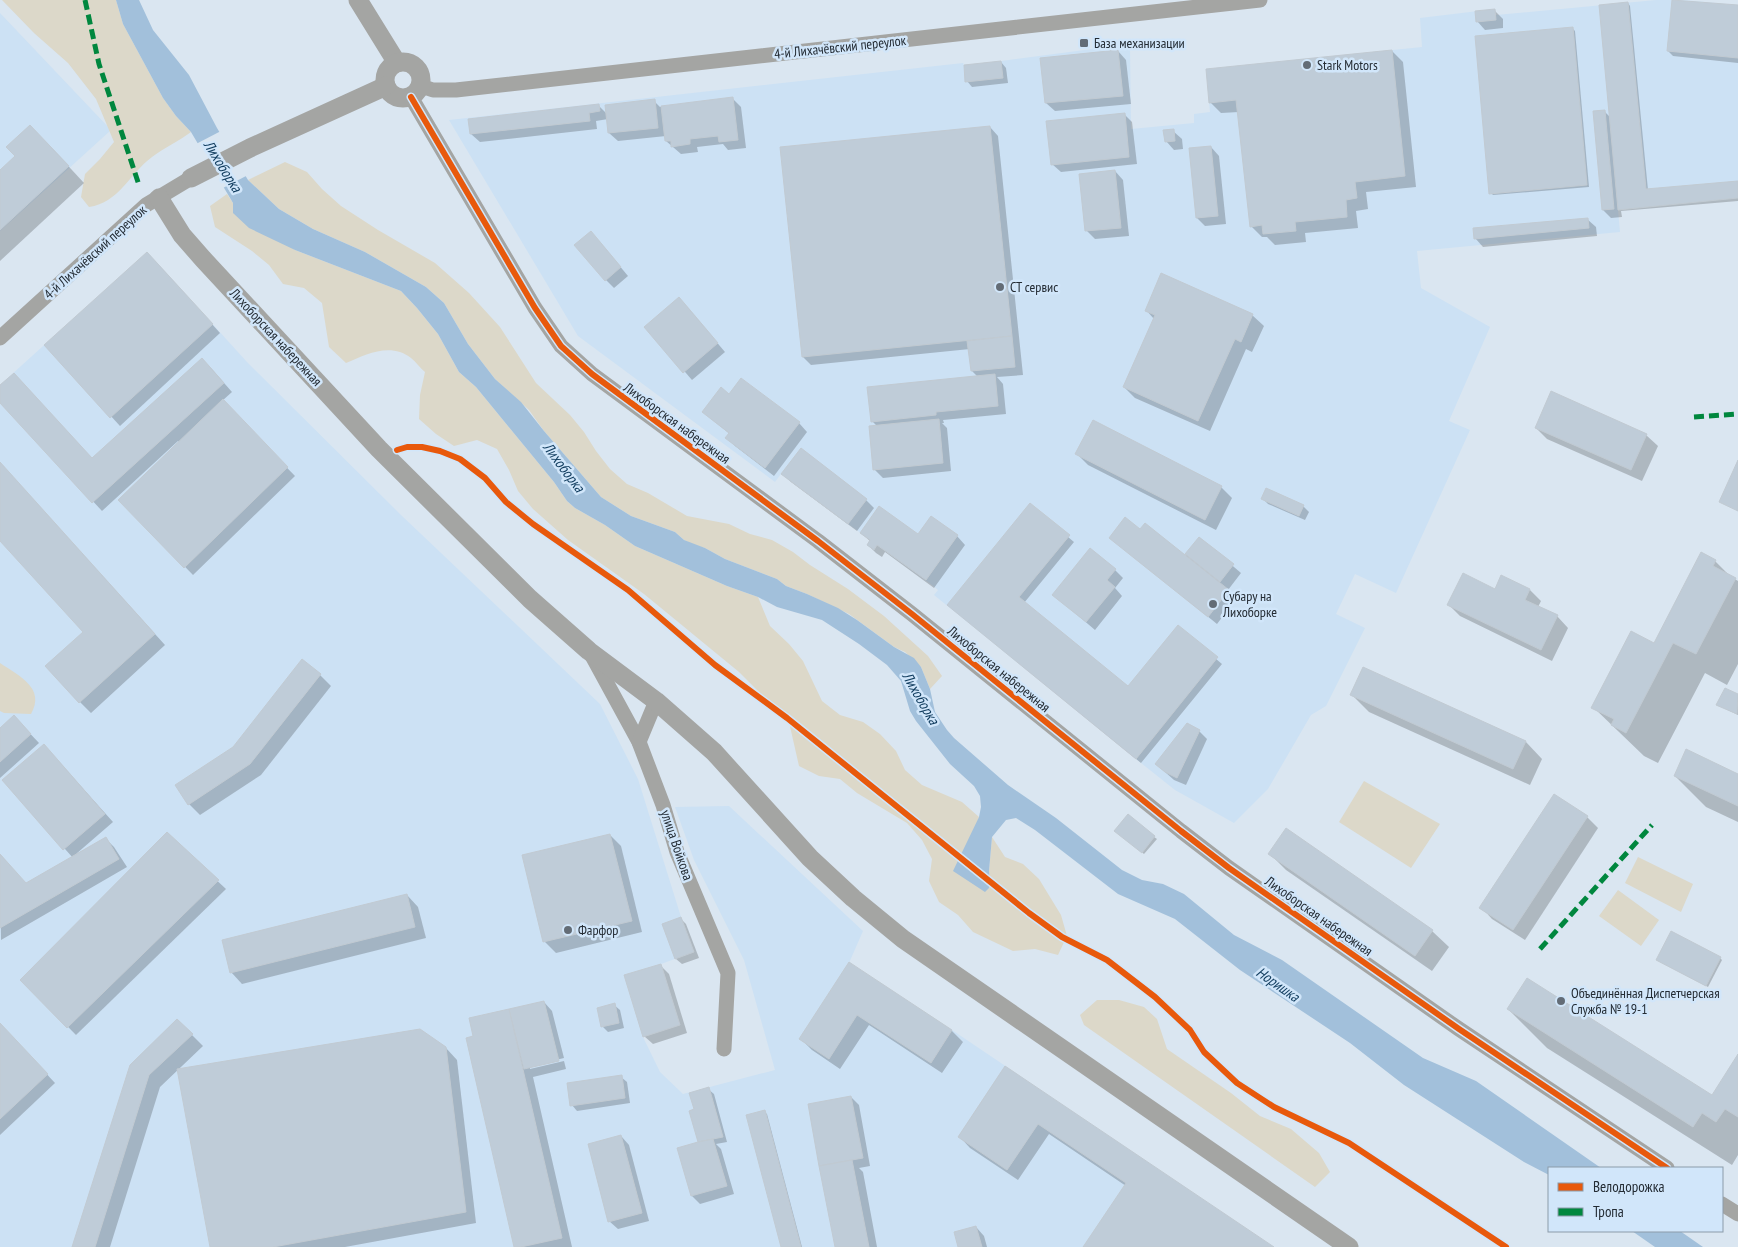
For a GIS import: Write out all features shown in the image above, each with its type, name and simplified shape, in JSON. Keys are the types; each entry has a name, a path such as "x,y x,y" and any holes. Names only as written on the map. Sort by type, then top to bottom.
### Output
{"street":[{"path":"358,0 397,63 391,66 387,72 386,86 393,96 405,98 416,92"},
{"name":"4-й Лихачёвский переулок","path":"416,92 456,90 1260,0"},
{"name":"Лихоборская набережная","path":"397,63 411,63 416,67 422,79 416,92 535,308 561,346 592,374 818,541 1229,868 1459,1029 1666,1167"},
{"name":"4-й Лихачёвский переулок","path":"0,338 146,205 190,178 250,148 386,86"},
{"name":"Лихоборская набережная","path":"159,198 182,235 372,442 530,599 590,651 656,701 714,752 810,858 853,898 903,939 1349,1247"},
{"name":"улица Войкова","path":"590,651 639,742 663,805 677,852 728,973 724,1049"},
{"path":"639,742 656,701"},
{"path":"1723,1205 1738,1214"}],"shaded area":[{"path":"2,0 116,0 123,24 163,98 191,132 152,157 108,200 89,207 81,197 85,174 114,142 96,99 68,63 34,33"},
{"path":"1656,0 1683,0 1738,5 1738,198 1618,210 1620,232 1417,251 1421,288 1490,327 1449,421 1470,430 1396,593 1355,574 1336,614 1365,628 1326,706 1311,715 1268,789 1234,823 1175,790 934,595 938,590 932,585 877,545 874,550 867,545 870,540 781,474 775,482 578,336 449,120 963,63 964,65 1001,61 1130,44 1131,129 1194,123 1194,114 1210,112 1206,69 1422,47 1420,18 1495,9 1496,15"},
{"path":"0,13 111,130 0,231"},
{"path":"285,162 307,172 341,206 435,263 469,293 500,327 536,383 570,415 610,469 627,484 648,493 687,516 729,524 750,534 772,540 793,552 884,616 928,656 942,676 930,689 921,667 905,652 894,647 849,614 786,586 777,579 694,545 684,540 675,532 631,516 601,497 544,431 529,410 495,379 468,344 444,303 426,287 365,252 313,229 279,209 248,180"},
{"path":"227,194 233,203 295,250 401,291 438,334 459,372 476,387 554,482 567,501 575,508 605,525 635,546 727,586 758,597 770,626 803,661 822,701 840,715 863,722 880,734 896,751 905,770 922,785 962,802 979,817 975,828 990,883 989,871 992,837 1005,857 1023,864 1039,879 1061,915 1067,936 1058,955 1035,949 1013,951 973,932 958,915 939,902 929,881 932,859 922,840 907,823 857,793 840,779 819,776 799,766 789,722 739,672 644,594 568,540 533,509 518,491 497,449 477,440 454,446 419,419 420,395 425,372 411,358 403,353 387,350 370,353 346,363 329,347 322,303 304,288 283,284 269,265 252,251 215,227 210,206"},
{"path":"147,252 247,362 401,515 600,704 638,779 681,917 694,952 661,964 643,1037 660,1072 683,1094 775,1070 744,960 694,860 675,807 729,806 863,931 849,963 952,1030 1274,1247 0,1247 0,385"},
{"path":"0,663 22,678 33,690 35,705 31,714 4,713 0,711"},
{"path":"1364,781 1440,824 1411,868 1339,822"},
{"path":"1638,857 1693,884 1681,912 1625,883"},
{"path":"1618,890 1659,920 1641,946 1599,916"},
{"path":"1097,1000 1119,1000 1144,1007 1157,1019 1167,1049 1231,1093 1260,1116 1291,1129 1319,1153 1330,1172 1315,1187 1084,1025 1080,1015"}],"water":[{"path":"116,0 139,0 153,30 189,75 217,128 248,180 279,209 313,229 365,252 426,287 444,303 468,344 495,379 521,402 601,497 631,516 675,532 684,540 705,548 725,559 777,579 786,586 838,608 894,647 914,658 921,667 930,689 935,712 954,738 1008,785 1056,818 1122,870 1142,880 1163,884 1184,894 1234,935 1282,960 1423,1058 1476,1081 1600,1167 1548,1167 1548,1174 1524,1162 1404,1085 1350,1043 1240,970 1175,919 1118,894 1035,830 1016,818 1006,820 992,837 989,871 990,883 989,888 985,892 953,871 979,817 981,807 980,796 974,786 950,764 916,721 910,711 901,681 887,665 822,620 777,607 758,597 727,586 635,546 605,525 575,508 567,501 554,482 476,387 459,372 438,334 401,291 295,250 249,228 233,213 233,203 191,132 163,98 123,24"},
{"path":"1633,1232 1681,1232 1703,1247 1655,1247"}],"pier":[{"path":"221,131 248,175 221,189 196,144"}],"building":[{"path":"1672,0 1738,5 1738,58 1667,51"},
{"path":"1628,2 1646,189 1738,181 1738,198 1618,210 1599,5"},
{"path":"1495,9 1496,20 1476,22 1475,11"},
{"path":"1573,27 1587,185 1489,194 1475,36"},
{"path":"1118,50 1123,96 1045,103 1040,58"},
{"path":"1392,50 1405,176 1355,182 1357,198 1346,200 1347,217 1295,222 1296,231 1263,234 1262,225 1250,227 1236,100 1209,103 1206,69"},
{"path":"1001,61 1003,78 965,82 964,65"},
{"path":"733,97 738,140 719,142 718,136 690,139 690,144 671,147 671,141 665,141 661,106"},
{"path":"655,99 658,128 608,133 605,105"},
{"path":"599,104 600,111 589,113 590,121 470,134 468,119"},
{"path":"1605,110 1614,209 1602,210 1593,111"},
{"path":"1125,113 1129,157 1051,165 1046,121"},
{"path":"30,125 69,166 0,230 0,170 15,156 6,147"},
{"path":"990,126 1012,336 802,357 780,147"},
{"path":"1174,129 1175,141 1165,142 1163,130"},
{"path":"1211,146 1218,216 1196,218 1189,148"},
{"path":"1115,170 1121,228 1085,231 1079,174"},
{"path":"1588,218 1589,228 1474,239 1473,228"},
{"path":"591,231 621,267 605,281 574,245"},
{"path":"147,252 213,324 110,418 44,345"},
{"path":"1161,273 1253,314 1241,342 1235,339 1198,421 1123,387 1155,315 1145,311"},
{"path":"679,297 718,343 683,373 644,327"},
{"path":"1012,336 1015,367 971,371 967,341"},
{"path":"202,358 224,383 92,503 0,403 0,385 14,373 92,458"},
{"path":"995,374 998,406 936,412 936,415 871,422 867,387"},
{"path":"741,378 800,422 765,468 725,438 729,433 702,412 721,387 729,394"},
{"path":"1551,391 1647,434 1631,470 1535,428"},
{"path":"223,399 288,467 184,568 118,500"},
{"path":"939,419 943,463 873,470 869,426"},
{"path":"1093,420 1222,486 1205,520 1075,454"},
{"path":"801,448 867,499 848,524 781,474"},
{"path":"1738,460 1738,511 1719,502"},
{"path":"0,462 155,634 79,703 45,666 83,632 0,541"},
{"path":"1266,488 1304,505 1299,516 1261,499"},
{"path":"1030,503 1070,535 1019,597 1128,686 1178,625 1218,657 1136,759 947,605"},
{"path":"879,506 918,534 931,516 958,535 926,580 877,545 874,550 867,545 870,540 860,533"},
{"path":"1125,517 1140,529 1145,523 1229,590 1208,617 1109,538"},
{"path":"1199,537 1234,564 1220,582 1185,554"},
{"path":"1090,548 1116,569 1107,580 1115,587 1086,622 1052,595"},
{"path":"1701,552 1716,560 1713,566 1736,578 1696,654 1673,643 1626,733 1611,725 1614,719 1591,708 1631,631 1654,643"},
{"path":"1463,573 1495,589 1501,575 1530,589 1525,600 1558,615 1541,650 1447,605"},
{"path":"302,659 321,674 250,764 188,805 175,785 233,747"},
{"path":"1363,667 1526,741 1513,769 1350,695"},
{"path":"1725,688 1738,694 1737,714 1716,705"},
{"path":"14,715 31,734 0,762 0,728"},
{"path":"1187,723 1200,730 1177,778 1155,764"},
{"path":"44,744 105,814 63,850 2,780"},
{"path":"1686,749 1738,774 1738,806 1674,776"},
{"path":"1554,794 1588,816 1513,930 1479,908"},
{"path":"1128,814 1155,836 1142,853 1114,831"},
{"path":"1286,828 1433,930 1415,956 1268,854"},
{"path":"167,832 219,880 67,1028 20,980"},
{"path":"610,834 632,921 543,942 522,855"},
{"path":"106,837 119,859 0,928 0,854 26,883"},
{"path":"407,894 415,927 230,973 222,940"},
{"path":"681,917 694,952 675,959 662,924"},
{"path":"1671,931 1721,957 1706,986 1656,960"},
{"path":"849,962 952,1030 931,1063 857,1015 829,1059 799,1039"},
{"path":"661,964 680,1025 643,1037 624,975"},
{"path":"1527,978 1712,1095 1738,1054 1738,1117 1725,1109 1716,1122 1702,1113 1693,1127 1507,1009"},
{"path":"544,1001 559,1061 524,1069 509,1009"},
{"path":"615,1003 619,1023 601,1027 597,1008"},
{"path":"509,1009 562,1238 521,1247 514,1247 466,1038 473,1036 469,1018"},
{"path":"177,1019 193,1034 149,1075 95,1247 72,1247 130,1065"},
{"path":"0,1023 48,1074 0,1119"},
{"path":"420,1029 446,1047 466,1212 273,1247 210,1247 177,1069"},
{"path":"1005,1066 1274,1247 1083,1247 1126,1183 1038,1124 1007,1170 958,1137"},
{"path":"622,1075 625,1098 570,1106 567,1083"},
{"path":"709,1087 723,1137 698,1142 689,1111 694,1109 689,1093"},
{"path":"851,1096 863,1158 819,1166 808,1104"},
{"path":"765,1110 801,1247 781,1247 746,1115"},
{"path":"621,1135 642,1213 608,1222 588,1144"},
{"path":"713,1139 727,1186 691,1196 677,1148"},
{"path":"852,1160 869,1247 835,1247 819,1166"},
{"path":"976,1226 982,1247 958,1247 954,1232"}],"marked path":[{"path":"85,0 99,64 139,185"},
{"path":"1694,417 1738,414"},
{"path":"1540,949 1652,825"}],"cycle path":[{"path":"411,97 535,308 561,346 592,374 818,541 1229,868 1459,1029 1666,1167"},
{"path":"397,450 407,447 422,447 440,451 460,459 485,478 506,502 533,524 628,590 715,665 787,718 1029,913 1062,937 1107,960 1155,997 1190,1030 1204,1052 1237,1083 1274,1107 1349,1143 1506,1247"}],"place":[{"name":"База механизации","path":"1084,43"},
{"name":"Stark Motors","path":"1307,65"},
{"name":"СТ сервис","path":"1000,287"},
{"name":"Субару на Лихоборке","path":"1213,604"},
{"name":"Фарфор","path":"568,930"},
{"name":"Объединённая Диспетчерская Служба № 19-1","path":"1561,1001"}],"water label":[{"name":"Лихоборка","path":"223,166"},
{"name":"Лихоборка","path":"564,467"},
{"name":"Лихоборка","path":"921,698"},
{"name":"Норишка","path":"1278,984"}]}
